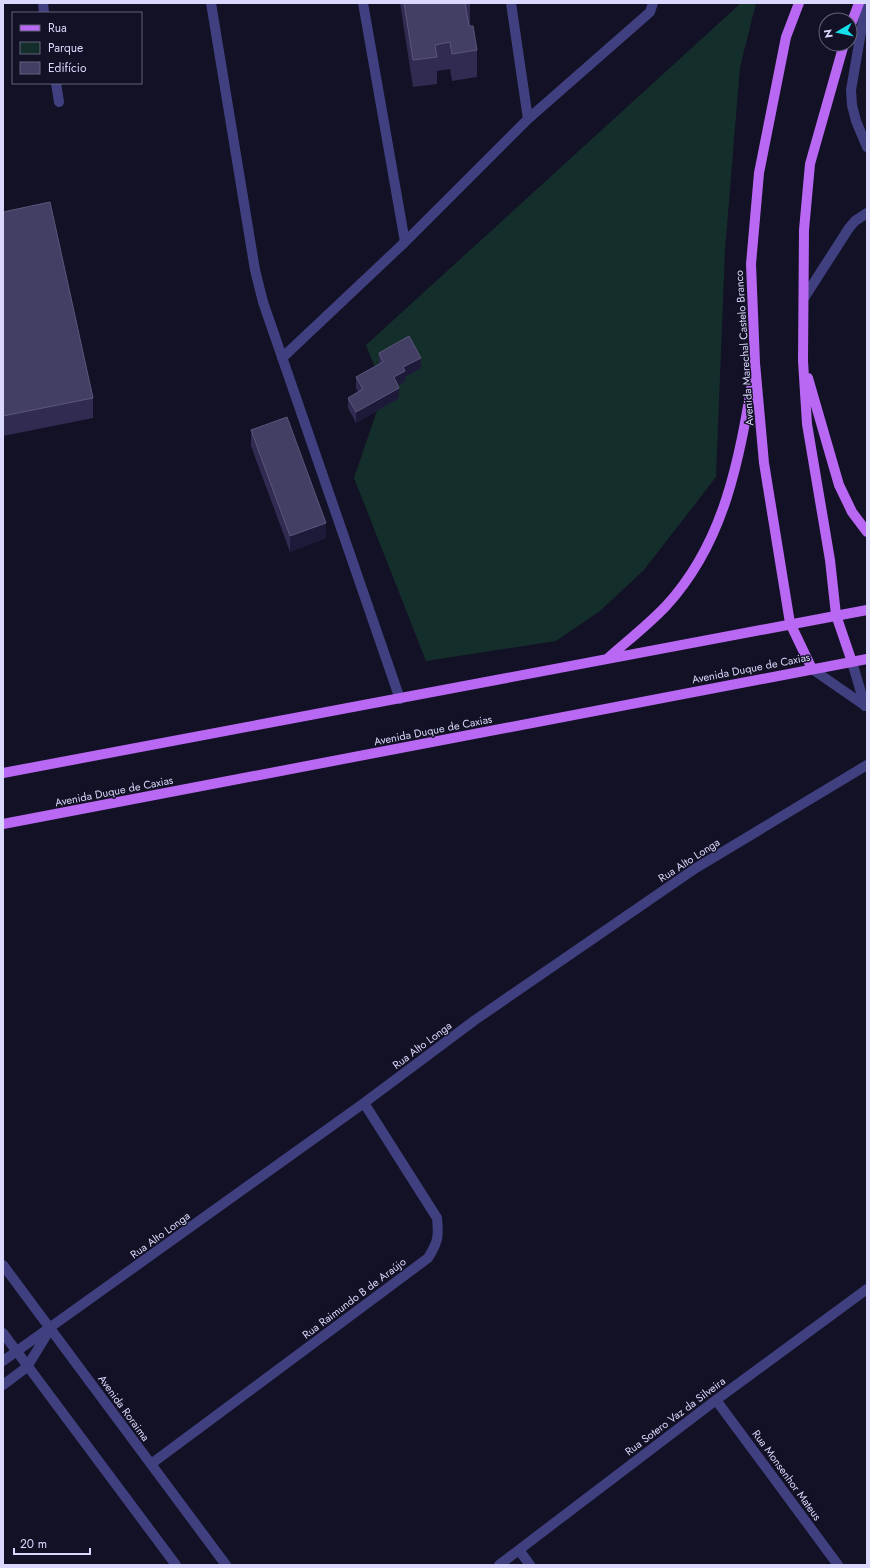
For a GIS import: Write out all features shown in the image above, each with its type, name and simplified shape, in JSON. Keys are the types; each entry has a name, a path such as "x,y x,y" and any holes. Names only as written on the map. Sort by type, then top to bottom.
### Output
{"main road":[{"name":"Avenida Marechal Castelo Branco","path":"799,3 786,37 759,173 751,264 755,363 764,463 790,623 812,669"},
{"path":"842,52 810,164 804,230 803,361 807,424 830,560 836,615 852,662"},
{"path":"803,361 839,485 852,512 867,532"},
{"path":"607,659 666,606 693,571 712,536 731,488 742,442 755,363"},
{"path":"3,772 400,699 790,623 867,610"},
{"name":"Avenida Duque de Caxias","path":"3,824 867,659"}],"street":[{"path":"211,3 255,270 263,302 400,699"},
{"path":"363,3 405,242"},
{"path":"511,3 528,119"},
{"path":"282,358 405,242 528,119 650,12 652,3"},
{"path":"866,3 851,90 856,121 867,146"},
{"path":"56,84 59,102"},
{"path":"804,298 849,228 855,220 867,213"},
{"path":"852,662 866,707"},
{"path":"812,669 866,707"},
{"name":"Rua Alto Longa","path":"3,1361 364,1103 475,1020 696,868 867,765"},
{"name":"Rua Raimundo B de Araújo","path":"151,1464 428,1258 436,1244 439,1234 437,1218 364,1103"},
{"name":"Avenida Roraima","path":"3,1266 51,1327 226,1565"},
{"name":"Rua Sotero Vaz da Silveira","path":"498,1565 716,1400 867,1289"},
{"path":"3,1385 27,1367 51,1327"},
{"path":"3,1333 176,1565"},
{"name":"Rua Monsenhor Mateus","path":"716,1400 838,1565"},
{"path":"519,1550 530,1565"}],"green space":[{"path":"741,3 756,3 740,67 725,250 716,477 644,570 600,611 556,641 426,661 354,478 384,390 366,345"}],"building":[{"path":"404,3 465,3 469,26 473,26 477,50 452,54 450,42 435,45 437,57 413,60"},
{"path":"50,202 93,398 3,416 3,212"},
{"path":"409,336 421,358 403,367 405,371 394,377 399,388 356,412 348,398 363,389 356,377 383,362 379,353"},
{"path":"287,417 326,523 290,536 251,430"}]}
